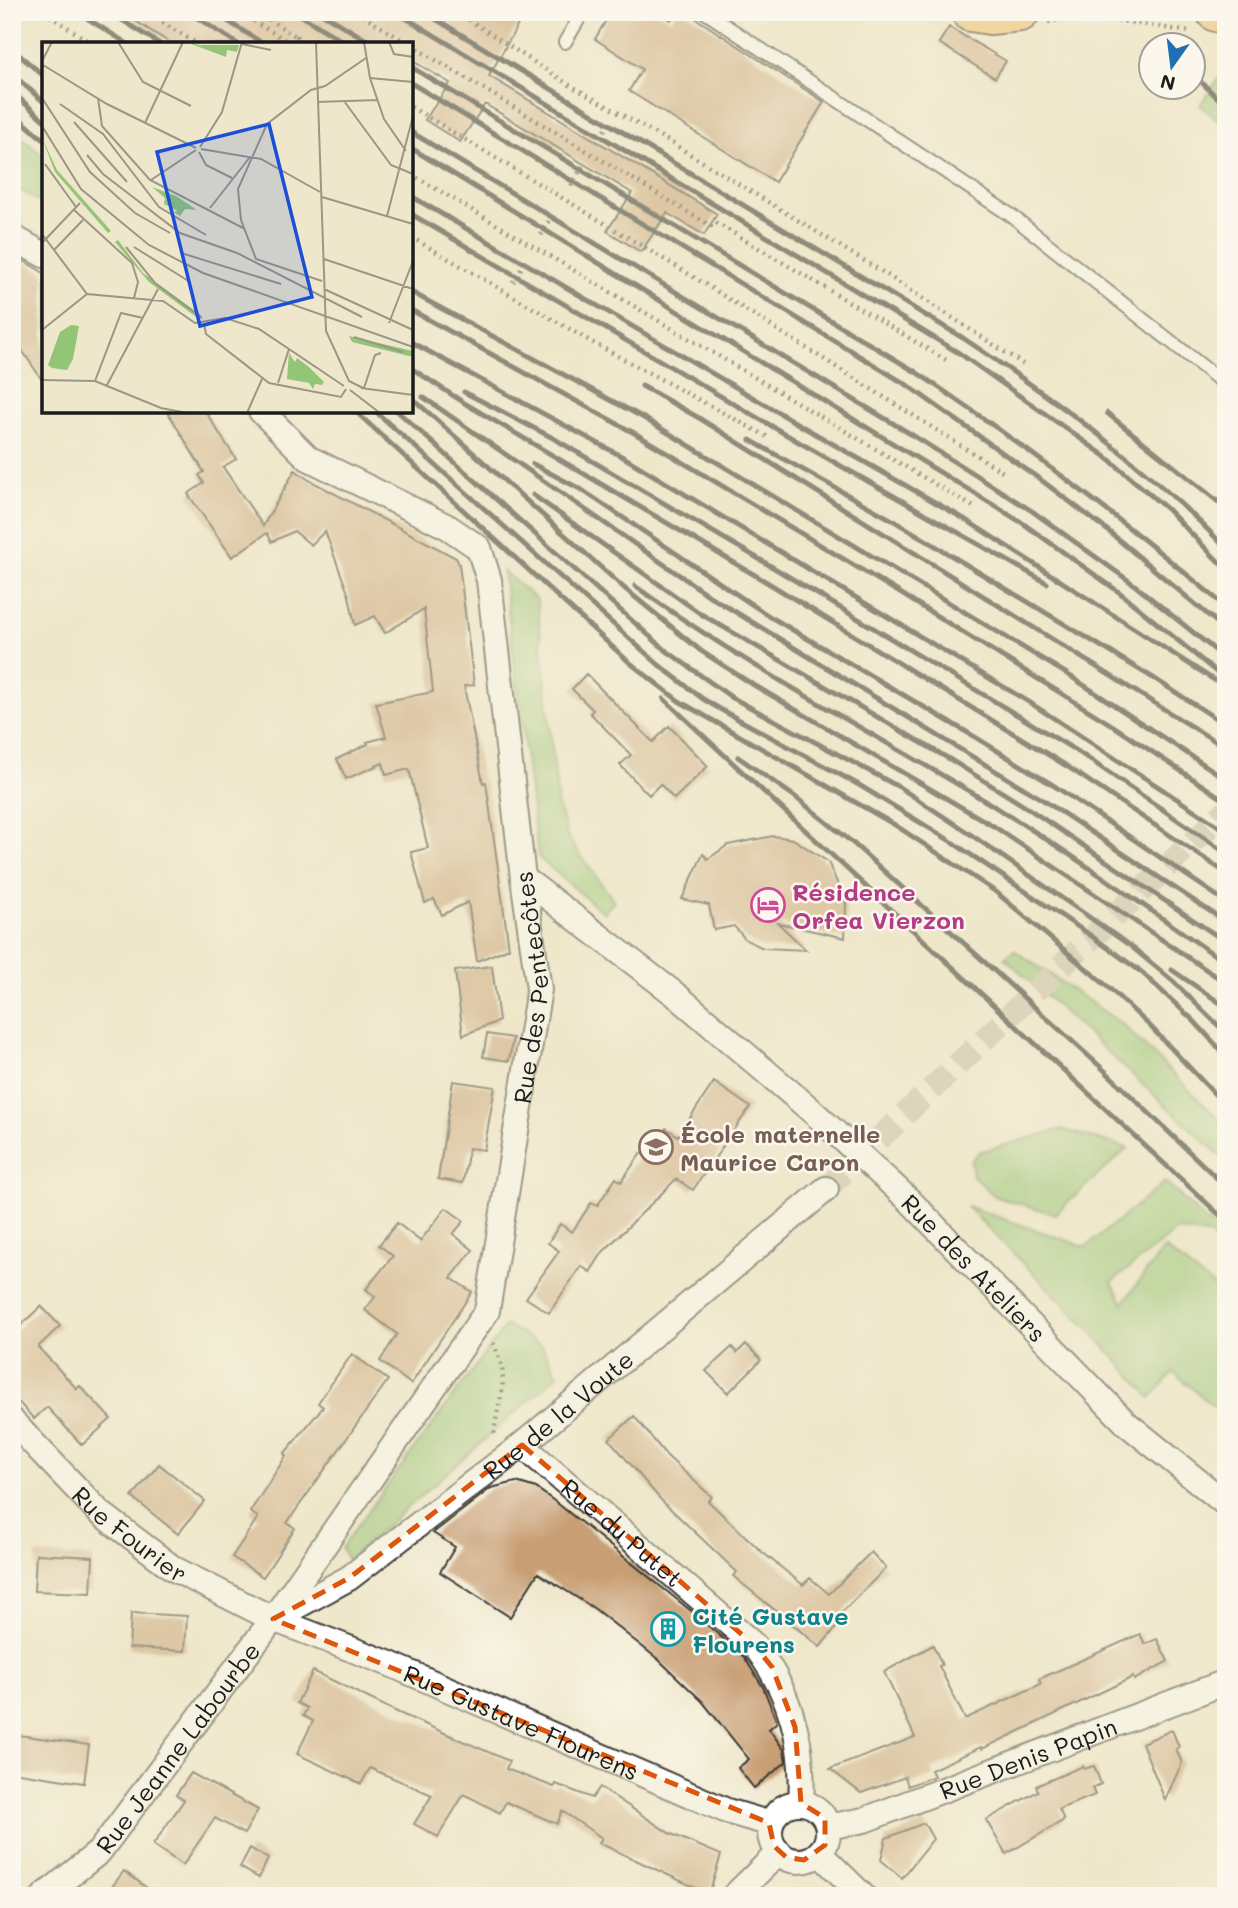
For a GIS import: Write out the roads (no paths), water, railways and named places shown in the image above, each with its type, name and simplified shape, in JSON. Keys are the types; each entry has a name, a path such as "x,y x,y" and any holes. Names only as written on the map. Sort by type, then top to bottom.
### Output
{"main road":[{"path":"971,12 990,15 1015,13"}],"street":[{"path":"12,237 42,254"},
{"name":"Rue des Pentecôtes","path":"263,413 308,458 448,527 479,548 489,580 538,989 487,1311 272,1619"},
{"name":"Rue des Ateliers","path":"523,878 676,995 812,1111 909,1200 1126,1423 1226,1504"},
{"name":"Rue de la Voute","path":"272,1619 349,1578 514,1451 826,1189"},
{"name":"Rue Fourier","path":"12,1420 99,1511 174,1569 272,1619"},
{"name":"Rue du Putet","path":"514,1451 754,1645 772,1667 788,1700 800,1758 801,1803"},
{"name":"Rue Gustave Flourens","path":"272,1619 390,1664 727,1811 771,1824"},
{"name":"Rue Jeanne Labourbe","path":"44,1896 99,1852 272,1619"},
{"name":"Rue Denis Papin","path":"828,1827 864,1820 1226,1682"},
{"path":"801,1803 819,1810 828,1827 825,1845 820,1853 804,1860 795,1860 779,1852 771,1839 771,1824 783,1808 801,1803"},
{"path":"734,1896 779,1852"},
{"path":"820,1853 863,1896"}],"lane":[{"path":"565,42 583,12"},
{"path":"705,12 1012,216 1226,385"}],"tunnel":[{"path":"826,1189 1226,811"}],"railway":[{"path":"77,12 125,42"},
{"path":"109,12 157,42"},
{"path":"188,12 235,42"},
{"path":"213,12 261,42"},
{"path":"295,12 344,42"},
{"path":"320,12 370,42"},
{"path":"396,12 959,353 1105,456 1167,509 1226,569"},
{"path":"424,12 963,338 1033,386 1133,462 1226,548"},
{"path":"12,49 42,74"},
{"path":"413,68 916,372 1074,485 1226,607"},
{"path":"12,74 42,100"},
{"path":"413,84 907,385 1107,530 1226,630"},
{"path":"1206,87 1226,106"},
{"path":"12,92 42,118"},
{"path":"12,112 42,138"},
{"path":"413,133 909,433 1032,511 1132,583 1226,659"},
{"path":"413,149 1021,522 1119,592 1226,680"},
{"path":"413,197 966,520 1214,680"},
{"path":"413,215 797,441 1047,583"},
{"path":"413,293 642,417 1067,674 1226,779"},
{"path":"413,311 636,434 900,593 1115,727 1226,801"},
{"path":"413,343 625,458 1032,704 1226,831"},
{"path":"413,369 466,404 770,584 1065,765 1226,873"},
{"path":"642,386 699,418 1226,748"},
{"path":"464,392 553,438 781,572 1080,753 1226,853"},
{"path":"423,397 711,597 1040,798 1226,922"},
{"path":"413,399 624,588 701,651 752,684 995,827 1226,983"},
{"path":"357,413 629,662 679,701 895,825 996,892 1149,1025 1226,1106"},
{"path":"377,413 659,665 703,699 859,785 949,840 1144,974"},
{"path":"399,413 664,649 731,697 899,787 970,834 1132,947 1174,982 1226,1033"},
{"path":"1107,413 1226,508"},
{"path":"750,440 896,522 1226,725"},
{"path":"533,464 582,490 769,616 1056,787 1226,902"},
{"path":"533,495 701,614 951,760 1029,809 1226,942"},
{"path":"635,586 760,668 1038,834 1226,963"},
{"path":"664,699 1226,1221"},
{"path":"738,757 794,796 854,844 1103,1069 1226,1187"},
{"path":"1137,968 1194,1021 1226,1056"},
{"path":"1172,970 1226,1007"}],"place":[{"name":"Résidence Orfea Vierzon","path":"768,905"},
{"name":"École maternelle Maurice Caron","path":"656,1147"},
{"name":"Cité Gustave Flourens","path":"668,1629"}]}
